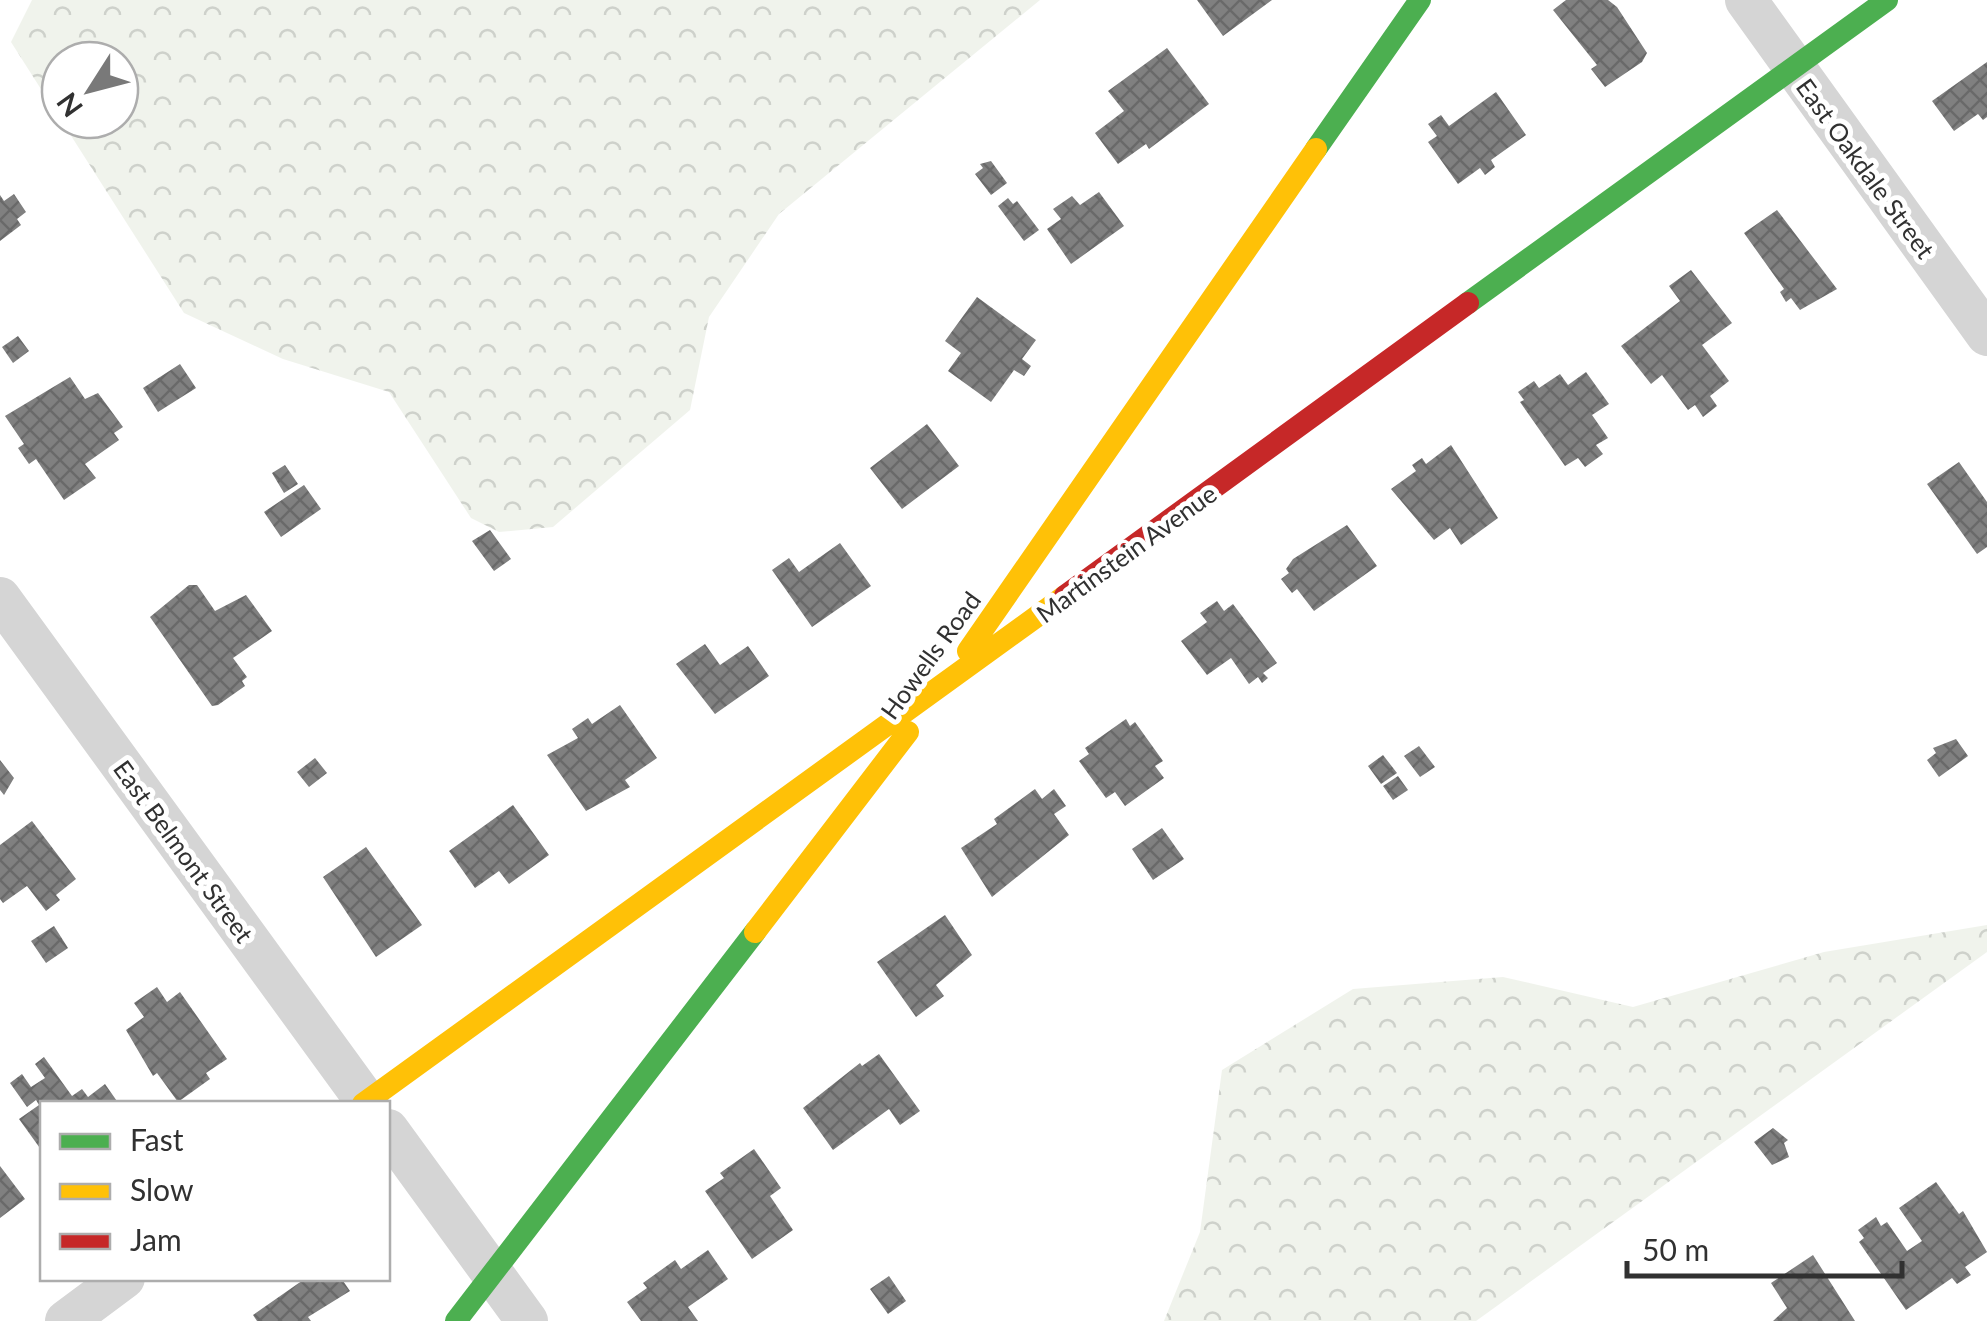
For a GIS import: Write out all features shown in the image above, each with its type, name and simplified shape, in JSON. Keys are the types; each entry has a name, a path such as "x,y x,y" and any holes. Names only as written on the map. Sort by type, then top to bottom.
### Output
{"street":[{"name":"Howells Road","path":"456,1321 943,686 1420,0"},
{"name":"East Oakdale Street","path":"1746,0 1987,335"},
{"name":"Martinstein Avenue","path":"383,1101 943,686 1887,0"},
{"name":"East Belmont Street","path":"0,598 364,1101"},
{"name":"East Belmont Street","path":"390,1136 527,1321"},
{"path":"66,1321 120,1281"}],"green space":[{"path":"32,0 1040,0 779,214 709,317 690,410 553,527 499,532 471,518 389,392 283,359 184,313 74,140 140,140 140,40 40,40 40,88 11,42"},
{"path":"1987,925 1987,952 1476,1321 1164,1321 1200,1232 1222,1070 1353,989 1503,977 1633,1007 1824,952"}],"building":[{"path":"1197,0 1272,0 1223,36"},
{"path":"1566,0 1608,0 1617,7 1647,53 1642,62 1605,87 1591,69 1597,65 1553,10"},
{"path":"1167,48 1209,104 1149,149 1146,144 1118,164 1095,133 1124,111 1108,91"},
{"path":"1987,62 1987,117 1983,120 1978,114 1954,131 1932,101"},
{"path":"1496,92 1526,135 1491,160 1495,167 1485,175 1480,168 1458,184 1428,142 1437,136 1428,124 1441,115 1449,126"},
{"path":"991,161 1007,183 991,195 975,174 983,168 980,164"},
{"path":"1099,192 1124,226 1071,264 1047,229 1061,219 1053,209 1072,196 1080,205"},
{"path":"14,194 26,212 17,219 21,225 0,241 0,195 4,201"},
{"path":"1008,198 1013,204 1017,201 1039,230 1024,241 998,206"},
{"path":"1777,210 1837,289 1800,310 1791,298 1786,302 1780,292 1784,289 1744,233"},
{"path":"1691,270 1732,323 1702,345 1729,381 1710,396 1717,406 1703,417 1695,405 1688,410 1662,375 1651,384 1621,346 1680,301 1669,286"},
{"path":"977,297 1036,340 1022,359 1031,366 1024,376 1014,370 991,402 948,371 961,353 945,341"},
{"path":"18,336 29,351 13,363 2,347"},
{"path":"180,364 196,388 158,412 143,388"},
{"path":"1586,372 1609,404 1592,415 1608,438 1596,445 1603,454 1585,467 1578,458 1565,466 1520,402 1524,400 1518,392 1534,381 1539,388 1560,374 1568,385"},
{"path":"70,377 85,399 98,393 123,427 114,433 119,440 85,464 96,478 64,500 36,459 29,464 18,448 24,444 5,416"},
{"path":"927,424 959,466 902,509 870,468"},
{"path":"1451,445 1498,518 1461,545 1450,528 1434,540 1391,489 1416,471 1412,465 1422,458 1426,464"},
{"path":"1959,462 1987,502 1987,547 1977,554 1927,484"},
{"path":"285,465 298,484 284,493 272,473"},
{"path":"304,485 321,509 281,537 264,512"},
{"path":"1347,525 1377,566 1314,611 1297,589 1292,593 1281,579 1289,573 1286,569 1293,559"},
{"path":"490,530 511,559 494,571 472,541"},
{"path":"840,543 871,586 812,627 772,570 789,558 799,572"},
{"path":"189,585 197,585 215,611 246,595 272,631 233,658 247,677 242,681 245,686 218,705 212,706 150,617"},
{"path":"1217,601 1224,611 1233,604 1277,663 1263,673 1268,678 1262,683 1258,677 1249,684 1231,658 1207,675 1181,641 1207,622 1200,613"},
{"path":"705,644 720,665 748,646 769,676 715,714 676,664"},
{"path":"620,705 657,758 625,780 630,787 586,811 547,755 578,738 572,729 588,718 592,724"},
{"path":"1126,719 1130,726 1135,722 1163,761 1155,766 1164,778 1125,806 1115,792 1106,798 1079,761 1089,754 1085,748"},
{"path":"1956,739 1968,756 1939,777 1927,760 1936,753 1933,748"},
{"path":"1419,746 1435,767 1420,777 1404,756"},
{"path":"1383,755 1397,773 1381,784 1368,766"},
{"path":"315,758 327,773 309,787 297,772"},
{"path":"0,760 14,778 4,795 0,790"},
{"path":"1398,776 1408,790 1393,800 1383,786"},
{"path":"1035,789 1042,799 1054,789 1066,806 1054,814 1069,835 992,897 961,848 997,824 994,819"},
{"path":"513,805 549,855 509,884 499,871 475,888 449,851"},
{"path":"32,821 76,879 56,895 60,900 46,911 27,886 3,903 0,899 0,845"},
{"path":"1162,828 1184,859 1153,880 1132,849"},
{"path":"366,847 422,925 376,957 323,877"},
{"path":"945,915 972,955 936,985 944,996 916,1017 877,962"},
{"path":"54,926 68,948 46,963 31,941"},
{"path":"157,987 167,1002 180,992 227,1059 206,1073 210,1079 177,1101 157,1073 153,1076 126,1030 144,1017 134,1003"},
{"path":"879,1054 920,1111 900,1125 889,1109 833,1150 803,1108 860,1063 862,1066"},
{"path":"44,1057 72,1096 82,1089 88,1097 105,1084 117,1101 40,1101 40,1148 19,1119 39,1105 36,1100 27,1107 10,1083 22,1074 31,1087 45,1078 35,1064"},
{"path":"1773,1128 1788,1140 1784,1143 1789,1157 1772,1165 1754,1142"},
{"path":"754,1149 781,1188 770,1196 793,1230 752,1259 705,1191 724,1178 720,1173"},
{"path":"0,1166 25,1199 0,1218"},
{"path":"1936,1182 1959,1214 1963,1211 1987,1252 1965,1267 1971,1275 1957,1284 1952,1278 1906,1310 1859,1242 1864,1238 1858,1230 1876,1217 1881,1226 1887,1222 1907,1251 1922,1241 1899,1208"},
{"path":"708,1250 728,1279 688,1307 698,1321 641,1321 627,1302 647,1288 643,1283 675,1260 681,1269"},
{"path":"1813,1255 1855,1321 1773,1321 1787,1308 1771,1283"},
{"path":"889,1276 906,1301 888,1314 870,1289"},
{"path":"302,1281 343,1281 350,1291 308,1317 311,1321 257,1321 253,1315"}],"traffic: fast":[{"path":"1316,149 1420,0"},
{"path":"1468,303 1887,0"},
{"path":"456,1321 755,932"}],"traffic: slow":[{"path":"968,651 1316,149"},
{"path":"367,1101 1065,596"},
{"path":"755,932 908,732"}],"traffic: jam":[{"path":"1065,596 1468,303"}]}
